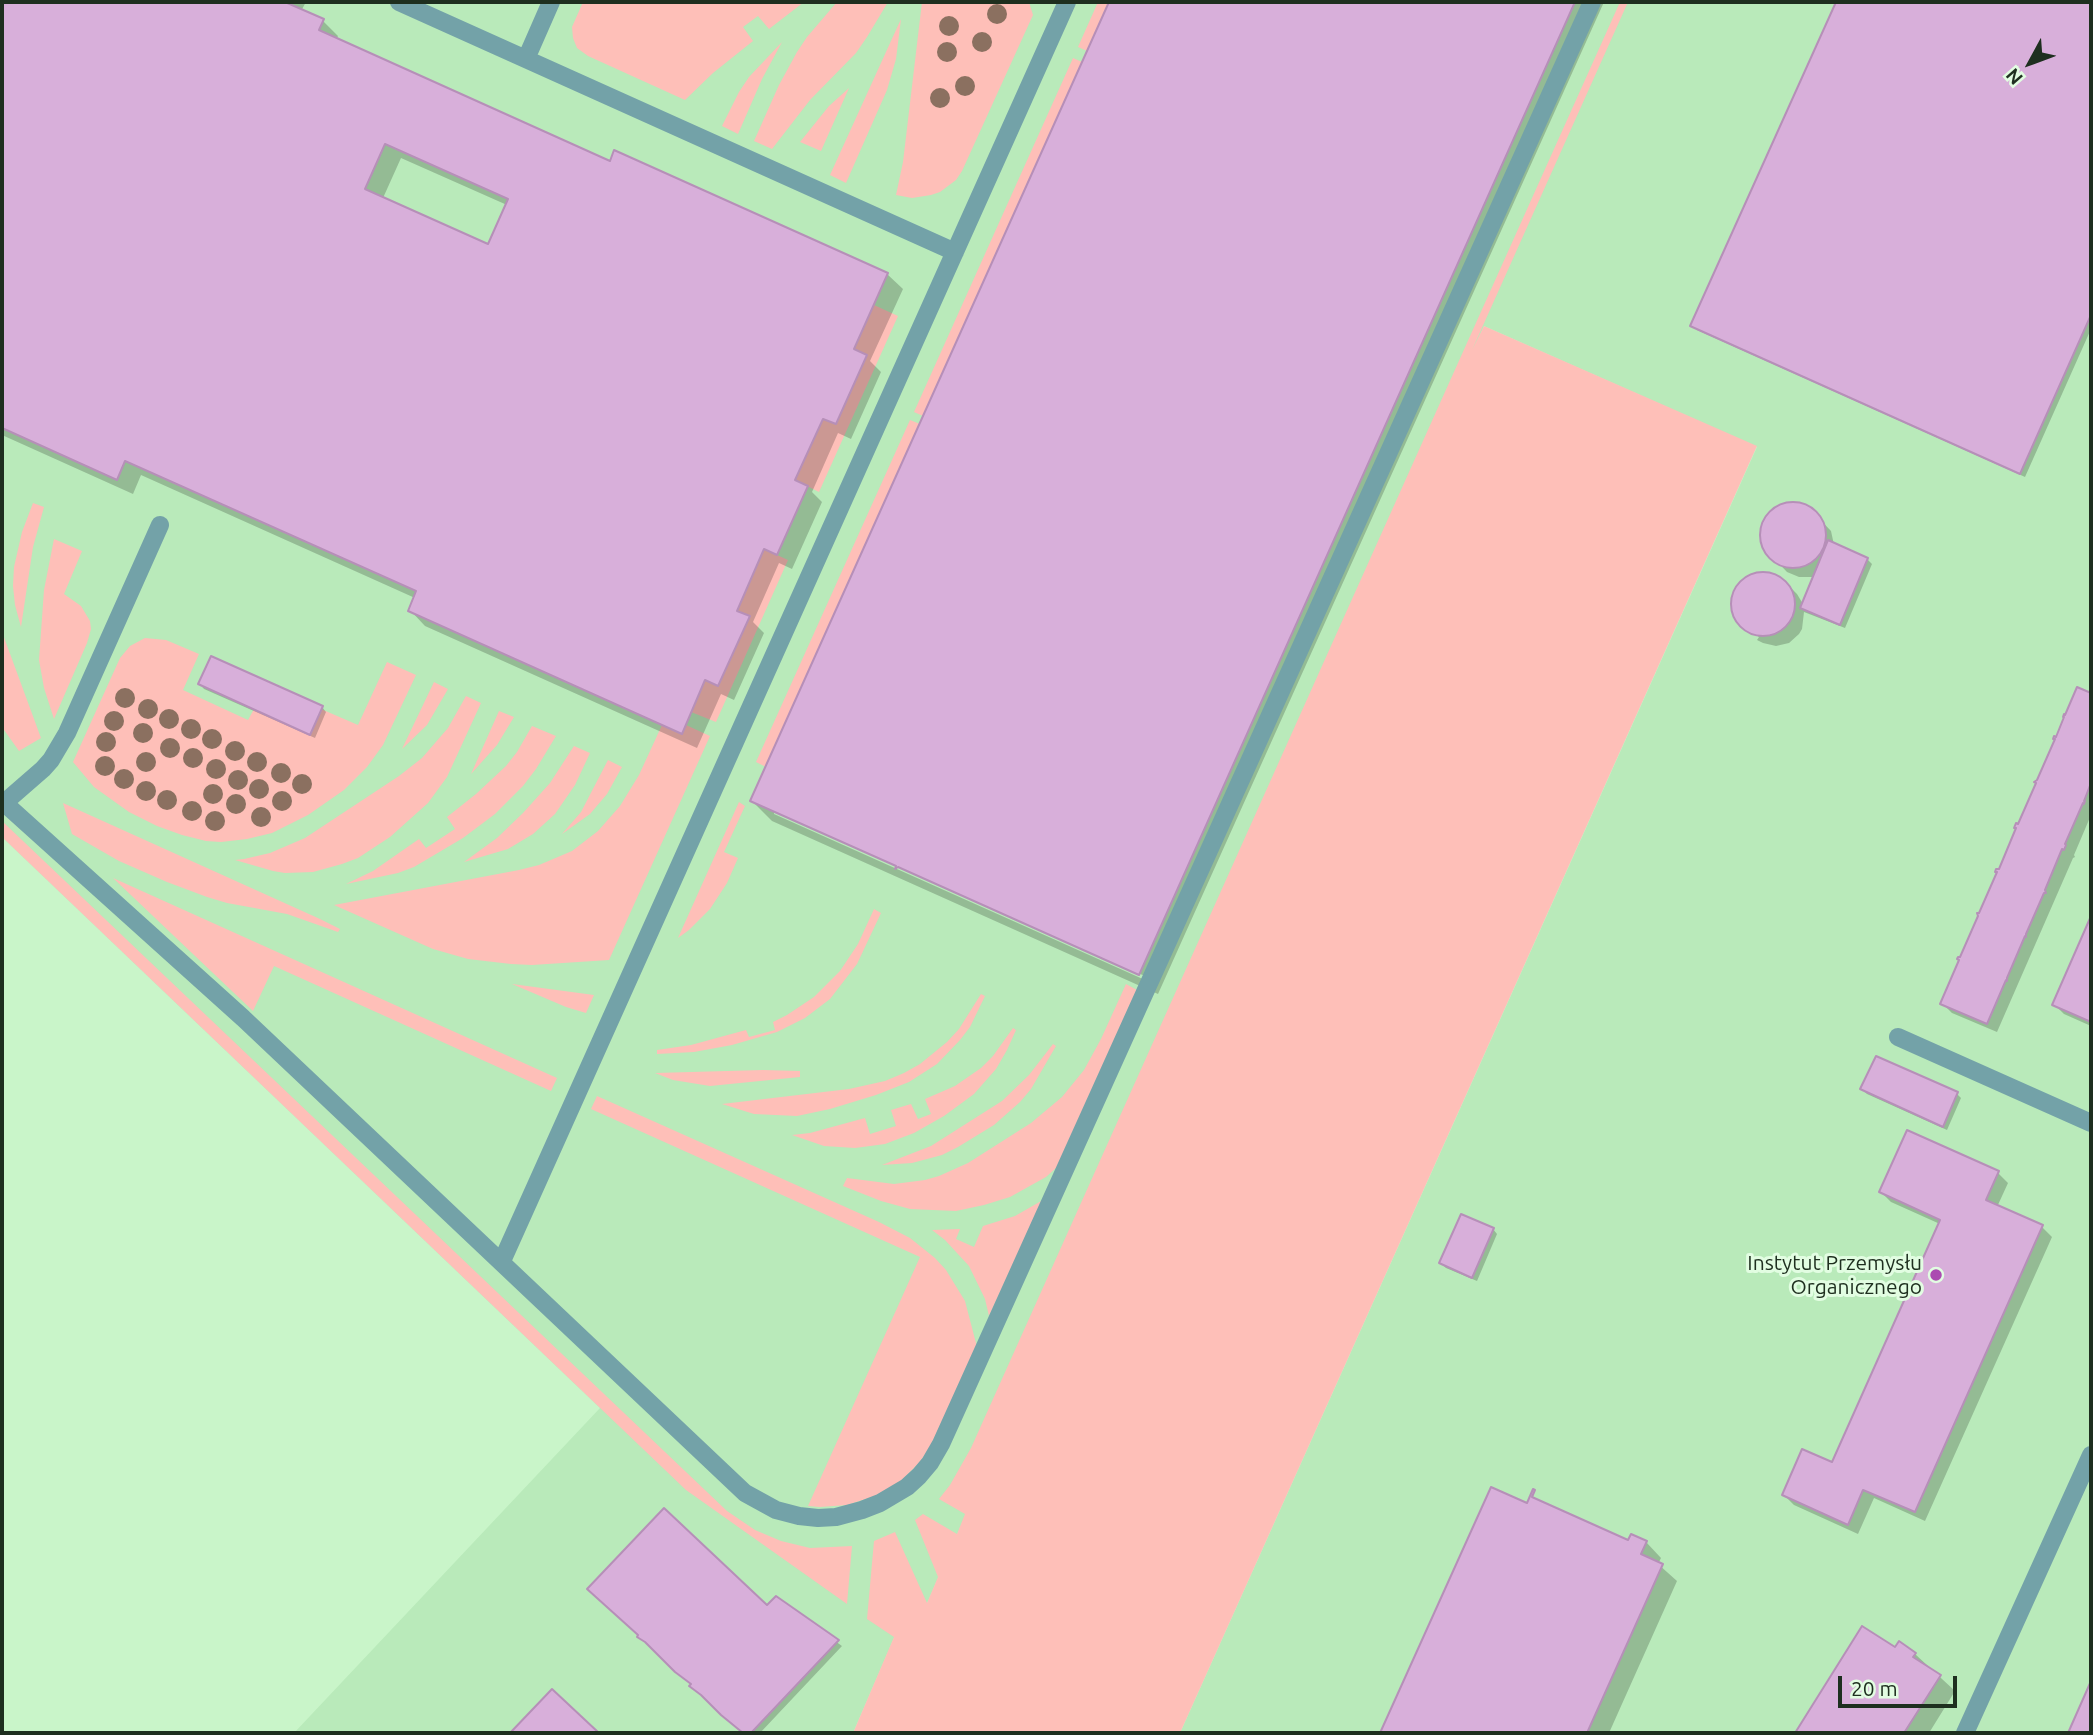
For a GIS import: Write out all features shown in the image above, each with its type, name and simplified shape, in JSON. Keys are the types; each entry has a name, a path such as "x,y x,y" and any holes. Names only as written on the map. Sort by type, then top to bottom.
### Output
{"lane":[{"path":"399,2 956,252"},
{"path":"526,59 551,2"},
{"path":"502,1261 1068,2"},
{"path":"160,525 67,733 43,769 3,802 243,1018 746,1493 776,1510 799,1516 836,1517 862,1510 907,1487 930,1463 941,1444 1592,2"},
{"path":"1898,1037 2091,1122"},
{"path":"1965,1733 2091,1455"}],"shaded area":[{"path":"2,2 2091,2 2091,1733 1180,1733 1757,447 1484,326 908,1647 894,1638 853,1733 294,1733 600,1408 2,837"},
{"path":"583,2 804,2 769,29 758,16 743,27 753,41 685,100 588,56 577,48 572,27"},
{"path":"837,2 888,2 856,53 810,100 772,149 754,141 797,52"},
{"path":"922,2 1029,2 1033,15 962,171 956,180 940,192 912,198 896,195 903,162"},
{"path":"1098,2 1109,2 1087,51 1078,47"},
{"path":"1620,2 1628,2 1472,350 1484,326 1757,446 1180,1733 853,1733 894,1637 867,1619 874,1541 895,1532 927,1603 938,1577 915,1520 923,1514 957,1534 965,1514 939,1499 971,1448"},
{"path":"901,19 896,59 887,90 846,183 830,175"},
{"path":"782,42 738,134 722,126 749,77"},
{"path":"1073,58 1082,62 923,416 914,412"},
{"path":"849,88 821,151 800,142 829,106"},
{"path":"874,305 898,316 819,492 795,480 823,419 836,424 867,356 854,349"},
{"path":"910,420 920,424 766,767 756,762"},
{"path":"33,503 44,507 33,547 21,627 15,605 14,567 22,532"},
{"path":"54,539 82,551 64,594 81,606 90,621 91,629 54,719 39,660 44,590"},
{"path":"764,549 788,560 716,722 691,712 705,680 719,685 750,616 737,611"},
{"path":"2,632 41,738 19,751 2,727"},
{"path":"145,638 166,640 199,654 183,690 248,720 254,709 310,735 321,709 358,725 387,662 416,675 383,745 367,767 344,790 308,815 272,833 247,839 206,841 157,826 129,812 94,787 73,762 120,658 130,646"},
{"path":"434,682 448,689 427,725 402,749"},
{"path":"466,696 481,703 447,777 428,803 390,837 358,858 313,872 285,873 235,860 270,853 305,838 399,776 422,758 448,728"},
{"path":"499,711 514,717 497,745 471,774"},
{"path":"662,725 681,734 686,725 710,736 609,960 532,965 468,959 433,949 334,905 519,870 572,851 598,831 620,806 639,775"},
{"path":"532,726 556,736 523,786 495,814 463,838 414,867 346,884 373,871 419,839 426,848 455,829 447,817 506,766"},
{"path":"574,746 590,753 575,785 555,814 533,834 508,849 464,862 497,838 523,813 550,783"},
{"path":"608,760 622,767 607,794 590,814 562,834 581,812"},
{"path":"739,802 745,806 724,852 738,858 727,883 710,909 678,938"},
{"path":"63,803 340,929 338,932 287,914 207,897 119,861 72,834"},
{"path":"2,821 727,1511 755,1530 781,1541 810,1548 852,1546 847,1604 686,1490 2,837"},
{"path":"113,878 557,1078 551,1091 274,966 253,1011"},
{"path":"874,909 881,913 857,964 830,999 805,1018 777,1032 732,1045 694,1052 657,1054 657,1050 691,1045 746,1030 749,1037 775,1030 773,1022 814,997 840,971 858,944"},
{"path":"512,984 594,995 586,1013"},
{"path":"1126,984 1137,990 1057,1167 1046,1177 1010,1197 956,1211 910,1209 843,1186 847,1178 894,1184 939,1176 968,1163 1031,1123 1062,1097 1084,1070"},
{"path":"981,994 985,996 970,1027 960,1040 937,1064 909,1082 830,1109 797,1116 754,1114 722,1104 849,1089 885,1081 904,1073 947,1042 959,1029"},
{"path":"1013,1028 1016,1030 996,1069 974,1094 914,1133 885,1144 855,1148 824,1146 792,1135 810,1133 865,1118 870,1134 896,1126 891,1110 911,1104 918,1119 931,1114 925,1099 955,1086 981,1068"},
{"path":"1053,1044 1056,1046 1031,1089 994,1125 942,1155 912,1163 882,1165 931,1146 1002,1101 1029,1075"},
{"path":"800,1071 800,1077 710,1086 673,1080 655,1073"},
{"path":"597,1096 879,1222 910,1238 946,1270 965,1301 977,1347 929,1449 901,1481 875,1496 847,1505 808,1506 920,1257 591,1109"},
{"path":"1043,1200 989,1316 985,1299 969,1266 932,1230 960,1229 956,1239 974,1247 983,1226 1015,1216"}],"building":[{"path":"2,2 285,2 324,19 319,30 610,161 614,150 888,273 854,349 867,355 836,424 823,419 795,480 808,486 777,555 764,549 737,611 750,616 718,686 705,680 682,734 408,611 416,591 125,461 117,480 2,428","holes":["385,144 508,199 488,244 365,189"]},
{"path":"1109,2 1575,2 1139,975 898,867 895,869 896,866 750,801"},
{"path":"1836,2 2091,2 2091,315 2020,474 1690,326"},
{"path":"1793,502 1816,512 1826,535 1816,558 1793,568 1770,558 1760,535 1770,512"},
{"path":"1828,540 1868,558 1840,625 1800,608"},
{"path":"1757,572 1769,572 1786,581 1793,592 1793,616 1786,627 1769,636 1757,636 1745,631 1736,622 1731,610 1731,598 1736,586 1745,577"},
{"path":"211,656 323,706 310,735 198,684"},
{"path":"2077,687 2091,693 2091,783 2046,893 1987,1024 1940,1004 1959,960 1957,959"},
{"path":"2091,916 2091,1022 2052,1005"},
{"path":"1876,1056 1958,1092 1943,1127 1860,1089"},
{"path":"1907,1130 1999,1171 1986,1200 2043,1225 1915,1512 1863,1490 1848,1525 1782,1495 1802,1449 1832,1462 1940,1220 1879,1192"},
{"path":"1461,1214 1494,1228 1472,1278 1439,1263"},
{"path":"1491,1487 1527,1503 1533,1489 1535,1490 1532,1497 1628,1540 1631,1534 1647,1541 1641,1554 1663,1564 1587,1733 1380,1733"},
{"path":"664,1508 767,1605 776,1596 839,1640 751,1733 743,1733 721,1715 587,1589"},
{"path":"1862,1626 1895,1647 1899,1641 1916,1653 1913,1657 1941,1675 1904,1733 1795,1733"},
{"path":"2091,1681 2091,1733 2068,1733"},
{"path":"552,1689 599,1733 510,1733"}],"place":[{"name":"Instytut Przemysłu Organicznego","path":"1936,1275"}]}
